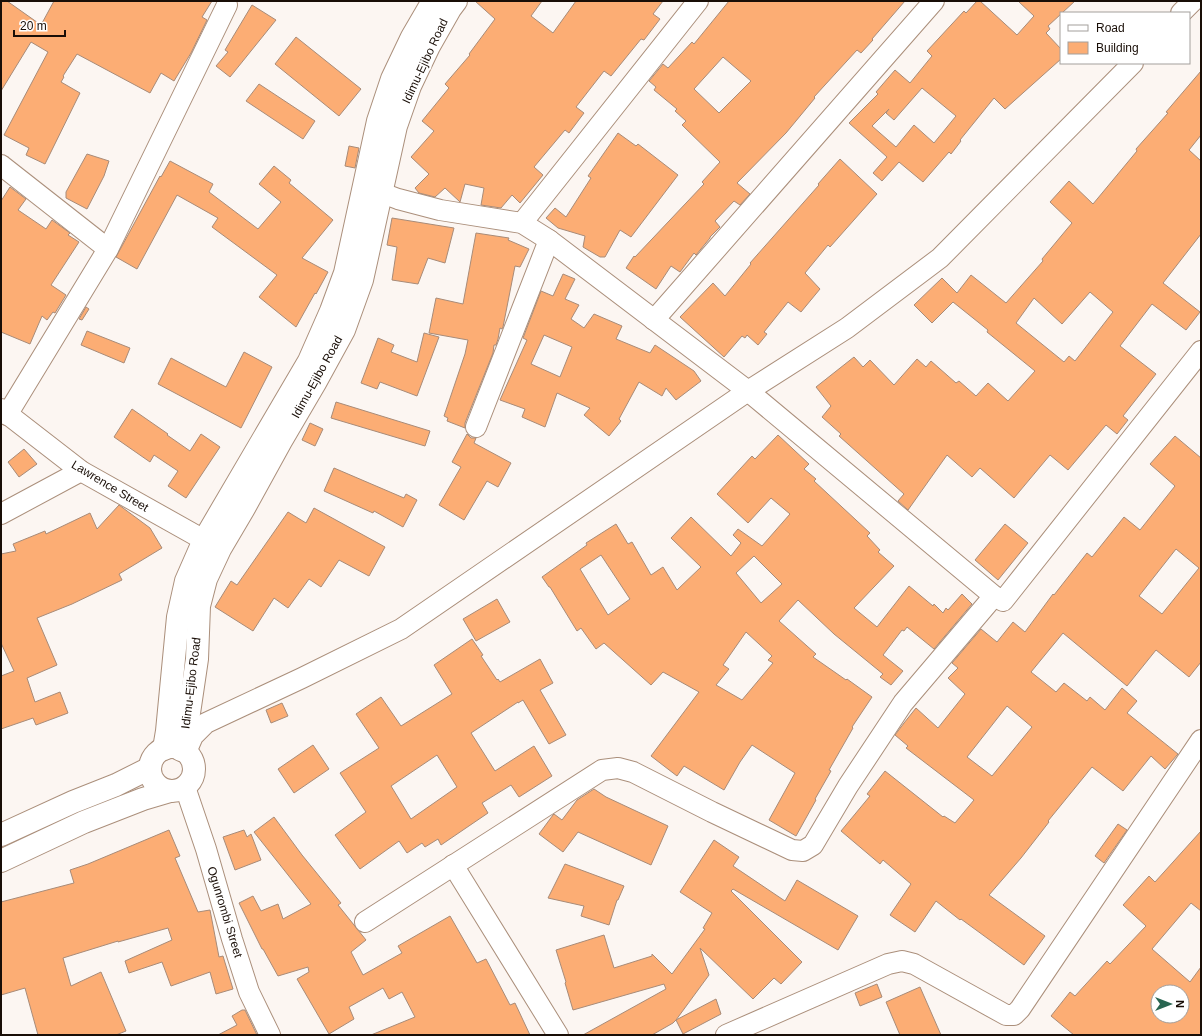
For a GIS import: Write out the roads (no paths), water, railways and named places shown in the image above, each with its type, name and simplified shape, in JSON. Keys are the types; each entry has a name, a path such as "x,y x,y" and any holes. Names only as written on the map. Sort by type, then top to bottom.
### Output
{"main road":[{"name":"Idimu-Ejibo Road","path":"177,750 167,731 178,617 186,581 204,540 309,361 332,311 345,273 378,121 392,79 412,37 433,1"},
{"name":"Idimu-Ejibo Road","path":"177,750 188,720 197,659 199,606 206,579 220,549 344,330 362,280 396,126 410,86 429,46 456,1"},
{"path":"1,861 84,822 143,799 177,789 191,779 194,770 192,760 177,750 158,752 154,756 150,768 155,783 162,788 177,789"},
{"path":"1,835 73,802 116,785 150,768"}],"street":[{"path":"522,223 698,1"},
{"path":"654,320 934,1"},
{"path":"1182,12 1193,1"},
{"path":"4,412 108,249 227,5"},
{"path":"177,750 206,723 401,630 748,391 847,328 940,258 1132,64"},
{"path":"1,164 108,249"},
{"path":"382,193 398,199 440,210 522,223 549,240 748,391 994,596 1003,601 1201,351"},
{"path":"476,427 549,240"},
{"name":"Lawrence Street","path":"4,412 81,471 204,540"},
{"path":"1,514 81,471"},
{"path":"365,922 602,770 618,768 633,772 792,850 803,851 813,845 848,786 903,702 994,596"},
{"path":"726,1035 888,964 902,961 914,964 1006,1015 1014,1015 1020,1009 1201,740"},
{"name":"Ogunrombi Street","path":"177,789 206,849 232,939 247,984 270,1035"},
{"path":"453,865 558,1035"}]}
